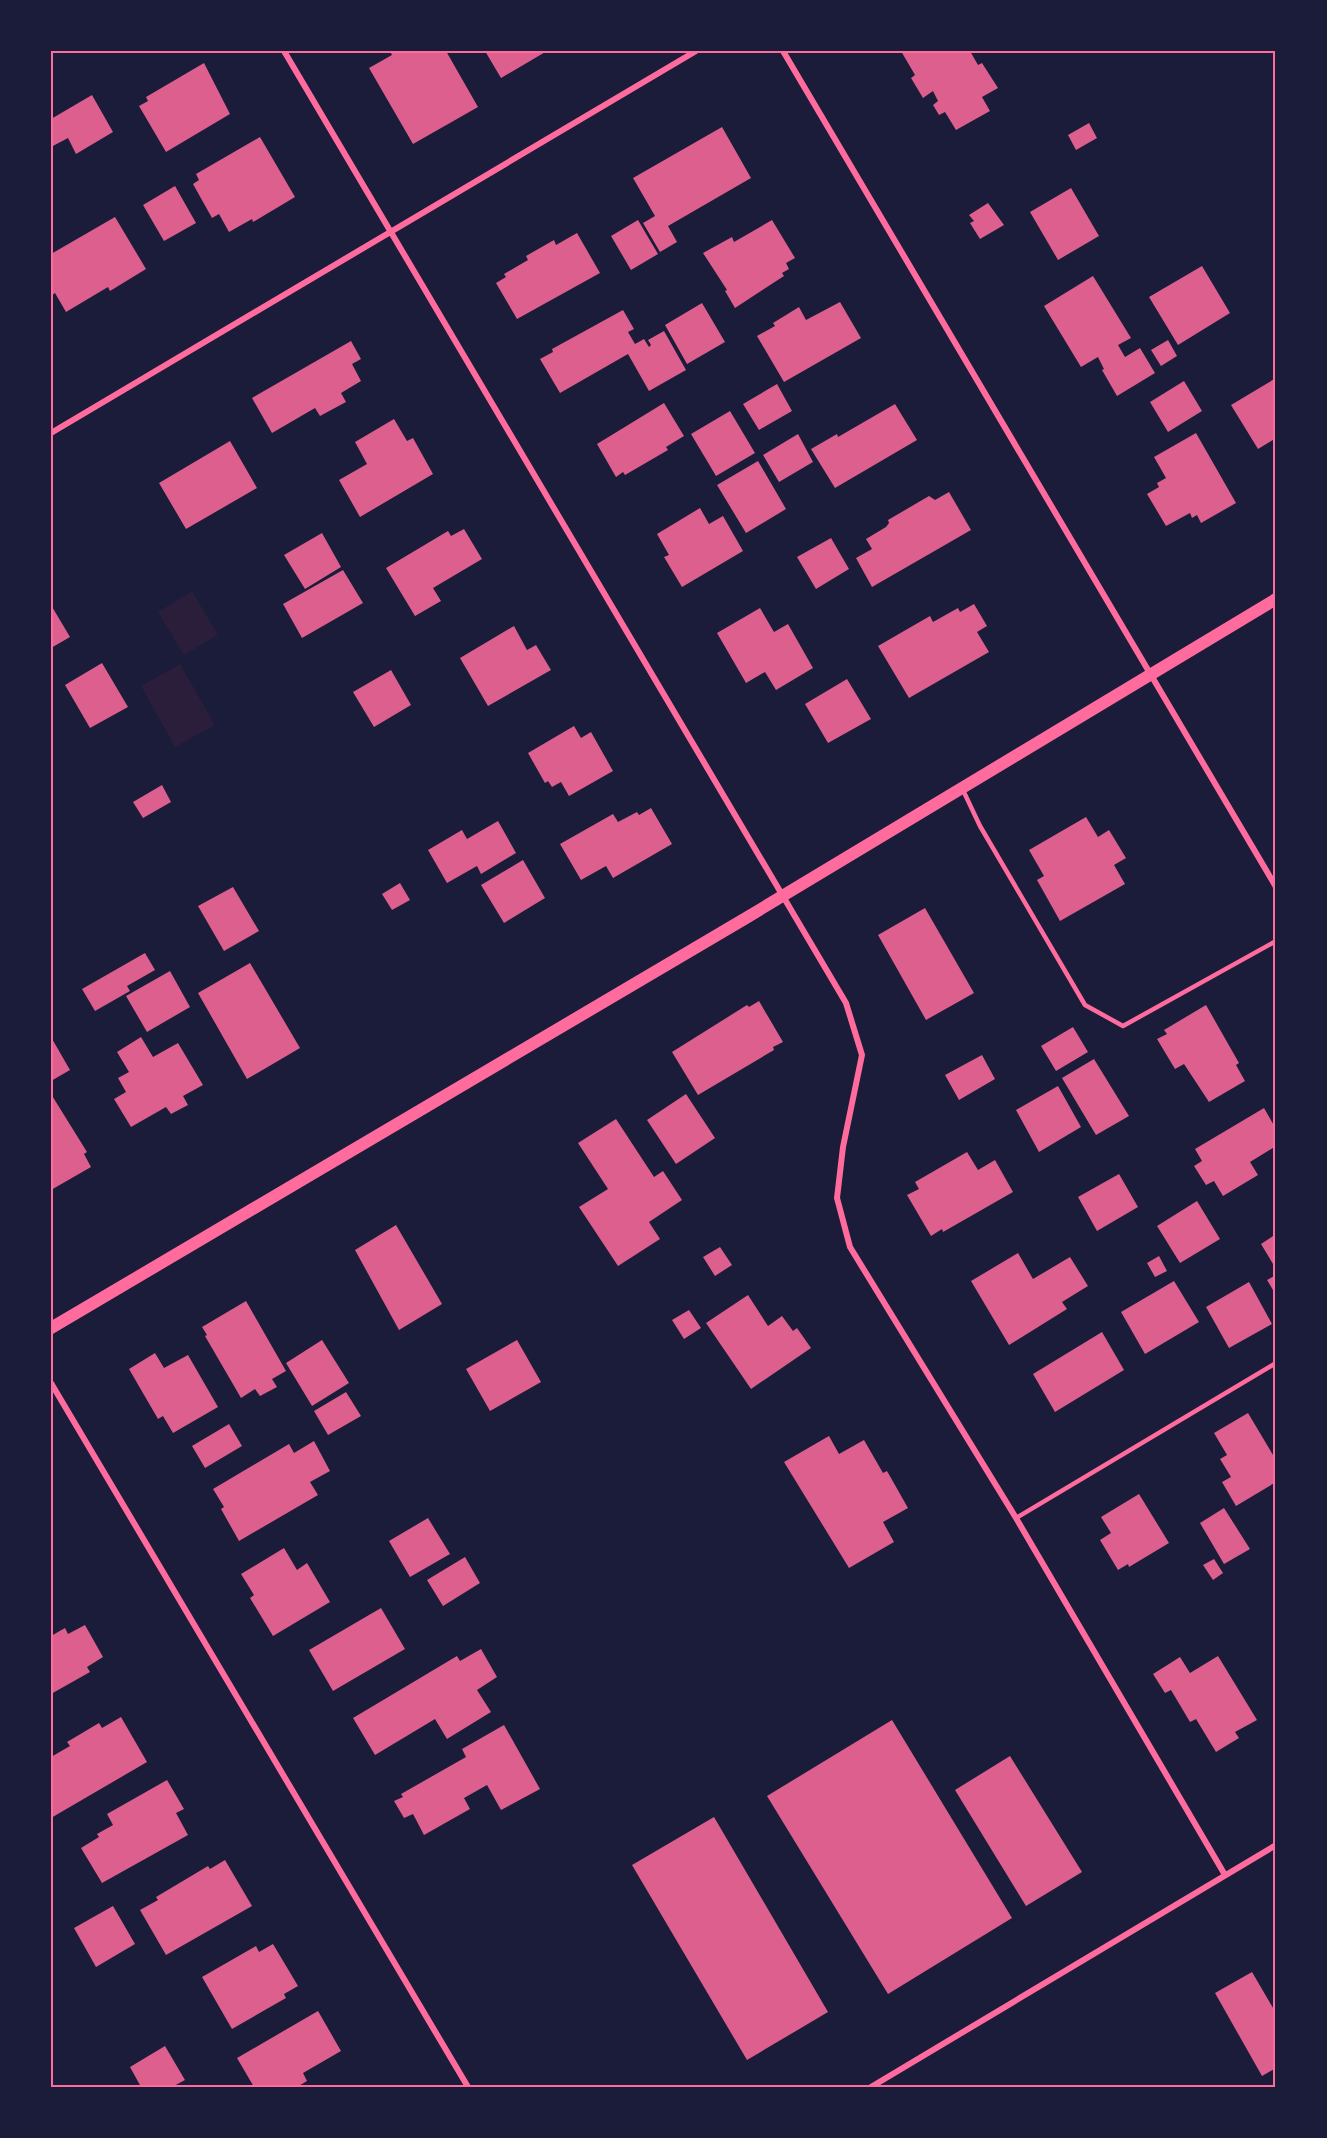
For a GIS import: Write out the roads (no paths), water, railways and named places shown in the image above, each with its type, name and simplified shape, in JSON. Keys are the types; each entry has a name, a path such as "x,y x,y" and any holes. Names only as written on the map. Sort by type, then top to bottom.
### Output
{"main road":[{"path":"51,1328 783,896 1276,600"}],"street":[{"path":"284,51 846,1003 862,1055 843,1148 837,1198 850,1247 1016,1518 1225,1875"},
{"path":"51,433 696,51"},
{"path":"783,51 1276,887"},
{"path":"51,1383 468,2087"},
{"path":"871,2087 1276,1845"}],"lane":[{"path":"962,788 980,826 1085,1005 1124,1026 1276,941"},
{"path":"1016,1518 1276,1363"}]}
